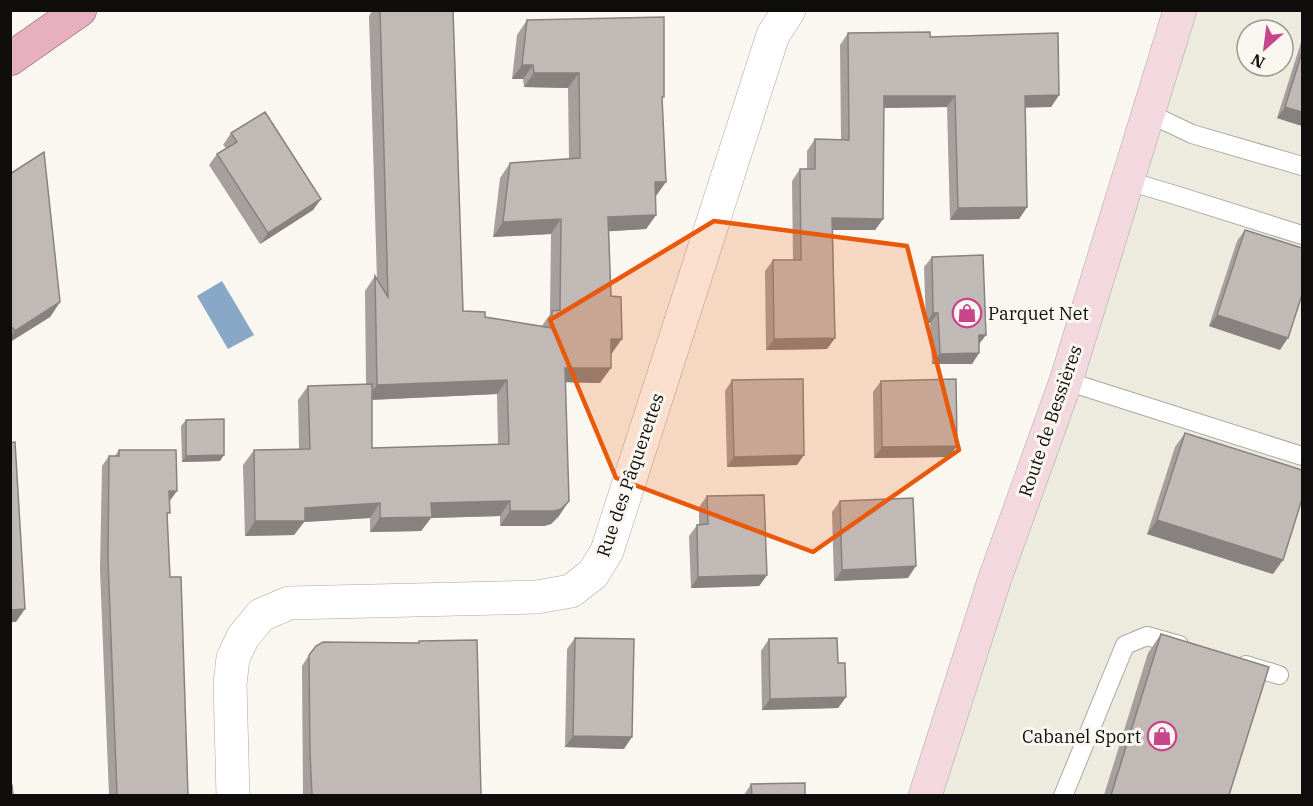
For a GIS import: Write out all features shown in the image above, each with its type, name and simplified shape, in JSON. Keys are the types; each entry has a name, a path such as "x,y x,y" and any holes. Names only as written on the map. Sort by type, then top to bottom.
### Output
{"main road":[{"path":"10,59 80,10"},
{"name":"Route de Bessières","path":"925,795 994,581 1066,381 1180,10"}],"street":[{"name":"Rue des Pâquerettes","path":"233,795 230,684 233,658 243,637 261,615 289,603 537,597 571,591 593,574 608,551 773,35 789,10"}],"lane":[{"path":"1148,112 1192,134 1302,166"},
{"path":"1128,181 1302,235"},
{"path":"1066,381 1302,456"},
{"path":"1063,795 1125,645 1148,636 1191,649"},
{"path":"1235,662 1279,675"}],"highlighted area":[{"path":"714,221 907,246 959,450 813,552 616,478 550,320"}],"shaded area":[{"path":"1187,11 1302,11 1302,795 927,796"}],"water":[{"path":"222,281 254,335 228,349 197,296"}],"building":[{"path":"380,10 453,10 463,311 485,312 485,317 552,328 552,311 560,310 561,219 503,222 510,163 580,158 579,73 534,73 533,65 522,65 527,20 664,17 664,97 662,97 666,182 655,182 656,215 608,217 611,296 621,297 622,339 611,339 611,368 565,368 569,501 561,509 510,511 510,501 431,503 432,517 380,518 380,503 305,508 305,521 255,521 254,450 310,449 308,386 372,384 372,448 509,444 507,380 377,385 375,276 388,297"},
{"path":"930,32 930,37 1058,33 1059,95 1025,96 1027,207 958,208 955,96 884,96 883,219 832,218 835,338 774,339 773,260 801,260 800,169 815,169 815,139 849,140 848,33"},
{"path":"1302,52 1302,112 1285,107"},
{"path":"265,112 321,199 268,233 217,154 237,142 231,133"},
{"path":"44,152 60,302 15,331 13,328 10,329 10,174"},
{"path":"1245,230 1302,248 1302,295 1288,338 1217,315"},
{"path":"983,255 986,335 979,335 979,353 940,354 938,313 933,313 932,257"},
{"path":"803,379 804,455 734,457 732,380"},
{"path":"956,379 957,446 882,447 881,381"},
{"path":"224,419 224,455 186,456 186,420"},
{"path":"1185,433 1302,470 1302,499 1283,560 1157,520"},
{"path":"15,442 25,609 10,610 10,443"},
{"path":"119,450 176,450 177,491 169,491 170,513 167,513 170,577 181,577 188,795 117,795 108,559 109,456 119,456"},
{"path":"764,495 767,575 698,577 697,525 708,524 707,496"},
{"path":"913,498 916,566 842,570 840,501"},
{"path":"1161,634 1269,667 1229,795 1111,795"},
{"path":"575,638 634,639 632,737 573,736"},
{"path":"837,638 838,663 845,663 846,697 770,699 769,639"},
{"path":"477,640 481,795 312,795 309,655 316,646 323,642 419,643 419,641"},
{"path":"805,783 805,795 752,795 751,784"},
{"path":"10,785 12,785 13,795 10,795"}],"place":[{"name":"Parquet Net","path":"967,313"},
{"name":"Cabanel Sport","path":"1162,736"}]}
